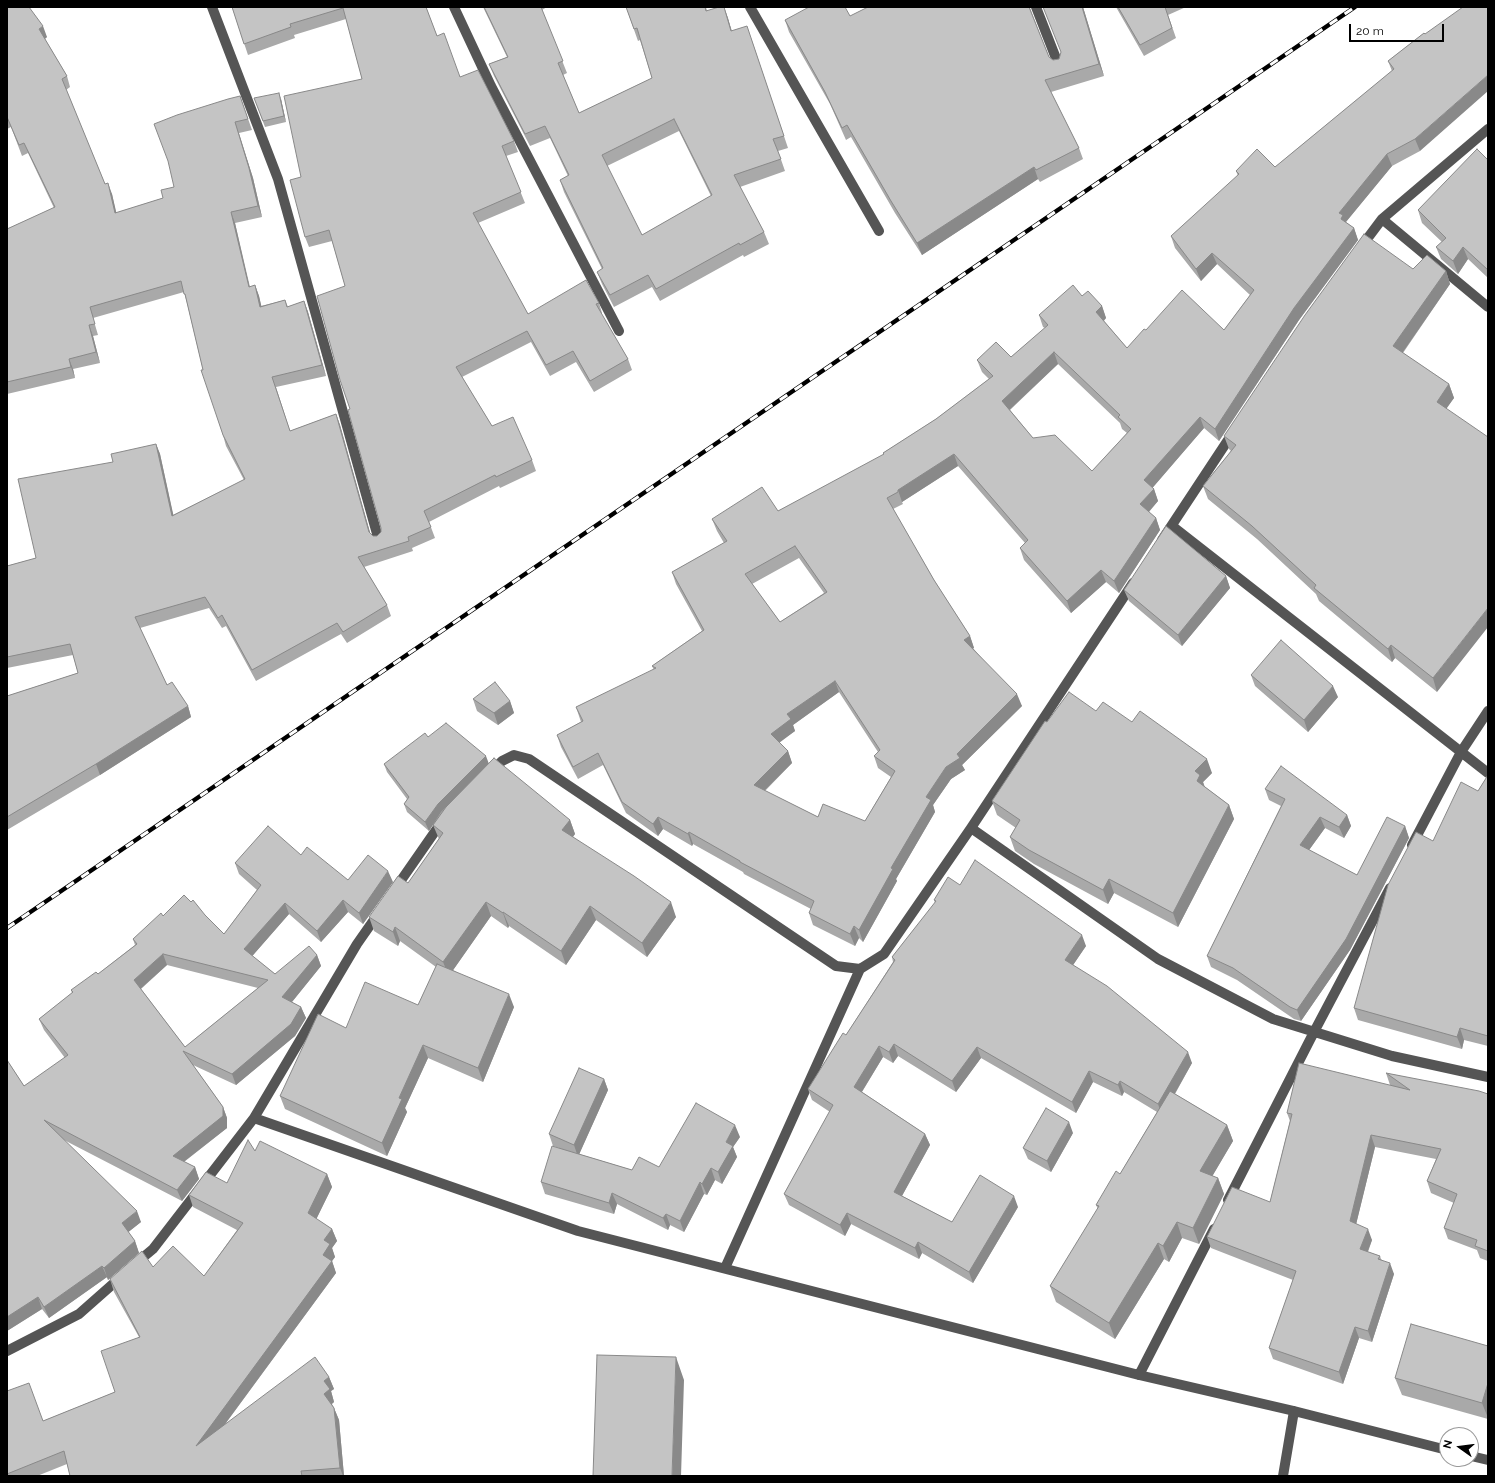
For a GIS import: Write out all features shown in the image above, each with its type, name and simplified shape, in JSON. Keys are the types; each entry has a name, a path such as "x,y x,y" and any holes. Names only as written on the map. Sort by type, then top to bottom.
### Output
{"street":[{"path":"212,7 278,179 379,541"},
{"path":"454,7 491,86 619,331"},
{"path":"750,7 880,231"},
{"path":"1036,7 1059,66"},
{"path":"1355,256 1382,219 1488,129"},
{"path":"1382,219 1488,307"},
{"path":"1158,546 1240,422"},
{"path":"1172,526 1488,773"},
{"path":"725,1268 860,969 884,954 971,828 1141,572"},
{"path":"1406,857 1461,752 1488,710"},
{"path":"485,778 502,761 514,755 529,759 836,966 860,969"},
{"path":"7,1351 79,1314 153,1249 254,1118 356,944 451,811"},
{"path":"971,828 1158,959 1272,1019 1392,1056 1488,1077"},
{"path":"1225,1207 1314,1032 1395,878"},
{"path":"254,1118 578,1230 1139,1375 1294,1411 1439,1448"},
{"path":"1139,1375 1218,1221"},
{"path":"1283,1476 1294,1411"}],"building":[{"path":"7,7 29,7 43,26 39,29 67,76 62,79 105,184 108,183 115,213 163,198 161,190 174,187 168,161 154,124 177,115 240,96 248,119 235,122 249,168 258,206 231,212 249,287 255,285 260,307 285,300 287,307 304,301 322,365 272,377 290,431 336,414 369,532 373,536 377,536 381,532 381,528 348,410 350,409 340,380 317,296 345,286 329,230 305,237 290,180 301,177 284,96 362,79 343,8 290,24 291,27 244,44 232,7 426,7 437,36 444,33 460,77 478,70 514,141 502,146 521,192 473,213 528,314 586,280 599,303 596,304 628,359 590,381 573,351 546,365 527,331 456,367 492,426 513,417 532,460 496,477 495,475 424,511 431,527 408,537 409,541 358,557 387,605 343,632 337,623 252,670 222,615 218,618 205,597 135,617 167,685 172,682 188,706 96,764 7,817 7,696 78,673 70,644 7,657 7,566 36,558 18,479 113,462 111,454 156,444 172,516 245,479 223,435 201,370 203,370 181,281 90,307 95,324 89,325 96,352 69,359 71,367 7,382 7,229 55,207 24,143 19,145 7,117"},
{"path":"484,7 541,7 563,61 558,63 579,113 652,78 637,28 634,29 626,7 705,7 706,11 724,7 731,31 747,26 784,136 773,139 781,159 734,175 764,232 740,245 739,243 656,289 648,275 610,295 597,272 603,268 560,180 569,175 545,126 525,134 489,64 508,57","holes":["674,119 712,195 642,235 602,155"]},
{"path":"809,7 845,7 850,16 868,7 1029,7 1049,57 1053,60 1059,59 1061,52 1043,7 1082,7 1099,64 1045,80 1079,148 1036,170 1034,167 917,243 847,125 842,128 825,92 785,20"},
{"path":"1118,7 1165,7 1172,28 1140,45"},
{"path":"1463,7 1488,7 1488,75 1415,139 1387,154 1339,213 1343,215 1341,219 1354,228 1294,308 1215,429 1200,417 1144,480 1154,489 1140,504 1156,518 1114,581 1101,570 1067,601 1020,548 1028,540 954,454 887,498 934,580 970,636 964,640 1017,694 957,754 960,758 946,767 926,797 931,800 891,868 893,869 859,930 854,926 850,934 809,913 814,901 740,862 689,832 688,834 658,817 653,824 622,802 598,753 573,767 557,735 583,721 576,707 656,668 652,666 704,630 672,572 727,541 712,519 762,487 778,511 884,454 883,453 936,419 993,376 977,360 996,342 1011,357 1048,325 1039,315 1073,285 1082,296 1088,291 1102,306 1096,312 1127,348 1144,329 1146,330 1182,290 1224,330 1254,290 1212,253 1196,269 1171,236 1239,174 1236,171 1257,149 1275,167 1394,69 1388,61 1424,33 1425,34","holes":["1054,352 1120,415 1118,417 1131,429 1092,471 1055,435 1033,438 1002,401","795,546 827,592 780,622 745,574","835,681 880,750 874,756 895,771 865,821 823,804 818,817 754,785 788,751 771,734 791,719 787,714"]},
{"path":"279,93 284,116 263,121 254,98"},
{"path":"1477,149 1487,159 1488,157 1488,270 1463,247 1453,261 1436,247 1446,238 1418,210"},
{"path":"1364,234 1413,269 1427,255 1446,271 1393,346 1449,384 1437,402 1488,437 1488,608 1433,678 1391,645 1388,649 1314,588 1316,585 1252,526 1203,486 1236,445 1224,436 1305,315"},
{"path":"1166,526 1226,576 1178,635 1124,590"},
{"path":"1281,640 1333,686 1304,720 1251,675"},
{"path":"495,682 510,701 494,713 473,699"},
{"path":"1069,692 1096,711 1103,702 1132,722 1140,711 1207,759 1195,771 1200,775 1197,781 1229,805 1173,913 1109,879 1103,890 1029,850 1010,837 1020,820 992,801 1045,721 1047,722"},
{"path":"446,723 486,756 438,804 425,822 404,804 409,797 384,764 425,733 428,737"},
{"path":"494,758 570,820 562,830 634,876 671,902 642,943 590,906 561,951 486,902 443,962 395,927 393,932 369,917 398,876 408,883 443,833 433,825 446,807"},
{"path":"1281,766 1347,815 1339,827 1320,817 1300,845 1357,875 1387,817 1405,826 1346,939 1297,1010 1290,1007 1233,968 1207,956 1285,799 1265,789"},
{"path":"1488,775 1488,1036 1460,1028 1457,1037 1354,1008 1388,885 1416,832 1433,841 1461,782 1478,791"},
{"path":"268,826 301,855 307,847 348,880 368,855 388,871 359,913 343,900 317,931 285,903 244,949 275,974 309,946 317,955 282,997 301,1007 291,1024 232,1074 183,1051 223,1107 223,1116 173,1156 195,1167 177,1190 44,1120 137,1211 122,1223 135,1241 104,1268 102,1266 44,1307 38,1297 7,1317 7,1060 24,1086 68,1055 39,1019 73,992 71,990 96,972 98,974 137,944 133,939 161,913 163,916 184,895 191,902 193,900 205,915 224,934 261,885 235,863","holes":["163,954 268,980 185,1047 134,980"]},
{"path":"975,860 1082,935 1065,960 1107,986 1188,1052 1158,1104 1120,1081 1118,1085 1089,1071 1072,1102 977,1047 952,1081 894,1044 889,1052 879,1046 854,1087 925,1134 894,1192 952,1222 980,1175 1014,1196 969,1272 918,1242 915,1248 847,1213 840,1225 784,1194 833,1105 808,1089 843,1033 846,1035 895,960 892,957 936,901 934,900 948,877 960,885"},
{"path":"437,964 509,994 478,1068 423,1045 399,1098 402,1099 382,1143 280,1096 318,1014 346,1028 365,982 418,1005"},
{"path":"1299,1063 1410,1090 1386,1073 1488,1094 1488,1251 1475,1246 1477,1240 1444,1228 1457,1194 1427,1181 1441,1149 1371,1135 1350,1221 1368,1229 1360,1249 1380,1256 1378,1259 1390,1263 1368,1331 1355,1327 1339,1372 1269,1348 1296,1271 1207,1237 1232,1187 1270,1202 1292,1114 1287,1113"},
{"path":"579,1068 604,1079 574,1145 549,1134"},
{"path":"1170,1091 1227,1125 1200,1171 1218,1178 1193,1228 1177,1222 1163,1246 1158,1243 1109,1323 1050,1286 1099,1206 1096,1205 1116,1171 1120,1174"},
{"path":"696,1103 735,1125 726,1142 733,1146 718,1172 711,1168 702,1184 700,1182 680,1221 666,1214 663,1218 612,1193 609,1203 541,1182 552,1146 632,1170 639,1157 659,1167"},
{"path":"1046,1108 1069,1122 1047,1161 1023,1148"},
{"path":"248,1140 255,1151 260,1141 327,1174 308,1213 332,1229 324,1240 330,1244 323,1255 332,1261 196,1446 315,1357 329,1377 324,1381 330,1389 324,1394 334,1408 340,1468 301,1471 302,1476 70,1476 64,1451 7,1474 7,1391 29,1383 43,1421 115,1392 101,1351 140,1337 110,1279 142,1251 153,1267 173,1246 204,1276 243,1223 189,1195 206,1172 227,1183"},
{"path":"1411,1324 1488,1346 1488,1383 1482,1403 1395,1378"},
{"path":"597,1355 676,1357 672,1476 593,1476"}],"railway":[{"path":"7,928 1355,7"}]}
